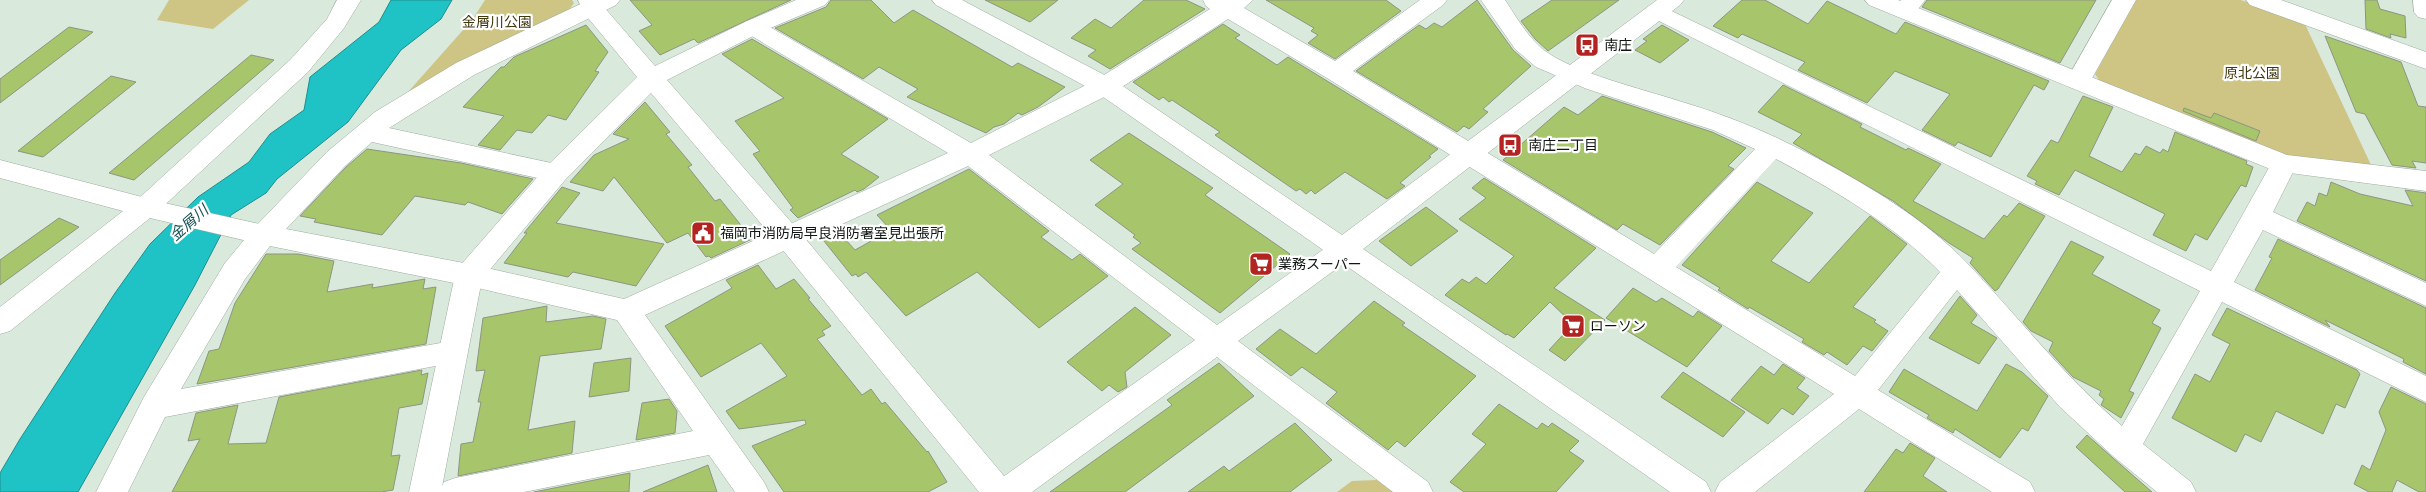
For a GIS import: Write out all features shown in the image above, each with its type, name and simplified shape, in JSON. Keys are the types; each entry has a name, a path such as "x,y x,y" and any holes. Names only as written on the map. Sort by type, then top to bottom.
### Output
{"street":[{"path":"0,323 157,211 299,66 336,23 349,0"},
{"path":"425,492 468,276 556,173 651,78 753,27 816,0"},
{"path":"944,0 1105,86 1341,251 1694,492"},
{"path":"1336,72 1435,0"},
{"path":"1493,0 1515,32 1535,55 1618,92 1721,124 1773,146 1874,204 1930,244 1957,270 2058,385 2125,448 2180,492"},
{"path":"1877,0 1909,6 2078,81 2284,164 2426,181"},
{"path":"2078,81 2124,0"},
{"path":"2258,0 2426,61"},
{"path":"2425,0 2426,12"},
{"path":"112,492 155,406 235,270 264,235 336,159 384,118 465,70 597,3 651,78 788,237 998,492"},
{"path":"0,169 157,211 626,311 970,154 1105,86 1227,3 1470,155 1859,392 2019,492"},
{"path":"1007,492 1341,251 1664,6 2216,287 2426,390"},
{"path":"753,27 970,154 1417,492"},
{"path":"368,132 556,173"},
{"path":"1657,269 1773,146"},
{"path":"2125,448 2257,216 2284,164"},
{"path":"2257,216 2426,295"},
{"path":"1731,492 1859,392 1957,270"},
{"path":"626,311 753,492"},
{"path":"155,406 452,353"},
{"path":"455,492 717,440"}],"green space":[{"path":"169,0 249,0 213,29 157,20"},
{"name":"金屑川公園","path":"485,0 572,0 574,3 568,11 400,101 472,20"},
{"name":"原北公園","path":"2135,0 2241,0 2304,22 2371,165 2286,157 2101,83 2095,74"},
{"path":"1377,480 1393,492 1337,492 1352,481"}],"water":[{"name":"金屑川","path":"391,0 452,0 441,19 401,50 348,122 277,179 266,193 231,215 195,285 78,492 0,492 0,473 20,439 115,293 150,244 198,197 249,162 270,134 304,110 310,77 379,22"}],"building":[{"path":"630,0 791,0 698,43 694,39 660,55 639,31 652,25"},
{"path":"831,0 871,0 894,23 913,10 1012,67 1018,63 1065,87 1038,107 1022,115 1018,113 1004,124 994,127 986,133 907,97 918,89 879,67 863,79 775,28 826,7"},
{"path":"985,0 1058,0 1030,22"},
{"path":"1144,0 1186,0 1205,9 1110,69 1088,56 1096,50 1071,38 1095,19 1111,28"},
{"path":"1266,0 1386,0 1401,11 1335,59 1308,43 1318,35 1311,31 1314,28"},
{"path":"1477,0 1513,50 1531,66 1483,109 1488,112 1469,129 1464,126 1457,132 1356,71 1419,25 1426,29 1434,23 1442,27"},
{"path":"1552,0 1619,0 1548,51 1535,39 1521,21"},
{"path":"1742,0 1765,0 1808,24 1827,1 1896,34 1905,22 2049,81 2044,90 2034,85 1991,157 1958,142 1955,146 1922,130 1950,94 1895,71 1867,103 1798,70 1805,62 1742,34 1738,38 1713,26"},
{"path":"1927,0 2096,0 2060,63 1922,7"},
{"path":"2365,0 2377,0 2380,9 2405,16 2406,38 2390,34 2391,38 2366,29"},
{"path":"1223,24 1240,35 1235,38 1277,65 1288,57 1438,149 1400,183 1405,186 1387,199 1345,172 1315,194 1311,190 1306,194 1300,189 1296,191 1215,135 1220,132 1172,100 1169,102 1163,97 1159,100 1133,82"},
{"path":"586,25 608,52 595,71 599,72 566,120 548,115 532,133 517,130 500,150 478,145 504,116 463,107 501,67 504,67 514,57"},
{"path":"1662,25 1689,40 1660,63 1635,50 1647,41 1643,39"},
{"path":"69,27 93,32 0,103 0,79"},
{"path":"2325,36 2401,62 2418,106 2426,107 2426,163 2412,161 2416,168 2392,165 2365,114 2356,112"},
{"path":"752,39 888,119 841,154 879,177 864,189 857,192 855,190 798,218 790,210 793,208 753,154 760,151 735,121 784,98 722,54"},
{"path":"251,55 274,60 134,180 109,173"},
{"path":"111,76 136,82 43,157 18,151"},
{"path":"1783,85 1862,124 1860,127 1906,150 1908,148 1941,164 1913,201 1984,239 2004,215 2007,217 2019,203 2045,216 1998,289 1995,291 1970,263 1973,258 1949,243 1893,201 1793,143 1802,134 1758,112"},
{"path":"1602,96 1712,132 1746,148 1728,166 1734,169 1660,245 1623,224 1617,230 1503,160 1564,107 1578,115"},
{"path":"2083,96 2113,107 2089,156 2122,172 2135,153 2140,155 2146,146 2160,153 2163,149 2168,152 2175,132 2247,161 2246,164 2253,167 2246,187 2241,185 2207,240 2195,234 2186,251 2153,235 2165,214 2075,170 2059,195 2035,184 2037,181 2027,176 2051,140 2058,143"},
{"path":"645,102 670,132 666,134 692,165 688,167 715,201 720,199 752,239 711,258 709,256 706,257 688,233 667,243 614,177 603,191 570,182 594,155 629,139 613,134"},
{"path":"2184,108 2211,118 2214,113 2260,131 2256,141 2183,111"},
{"path":"1129,133 1213,188 1205,195 1290,254 1220,313 1132,249 1141,243 1133,237 1135,235 1095,205 1123,184 1090,160"},
{"path":"367,149 461,163 533,179 502,214 468,202 465,205 415,196 382,235 314,222 316,219 300,216 346,167"},
{"path":"969,169 1049,231 1041,237 1072,260 1080,254 1108,276 1039,328 977,272 906,316 866,272 858,277 856,274 852,276 820,236 836,229 855,250 891,230 877,215"},
{"path":"1484,178 1596,248 1554,288 1605,320 1565,361 1549,350 1573,324 1550,302 1514,338 1506,335 1445,295 1462,279 1469,283 1476,277 1486,284 1514,256 1459,219 1486,198 1472,188"},
{"path":"1757,182 1813,213 1771,261 1809,283 1870,216 1907,244 1853,307 1876,320 1874,322 1888,331 1872,351 1863,346 1847,365 1827,352 1824,355 1802,342 1804,339 1749,307 1748,309 1718,290 1720,288 1682,265"},
{"path":"2331,182 2360,194 2413,206 2405,190 2426,193 2426,281 2297,221 2307,202 2315,206 2319,193 2327,196"},
{"path":"562,187 580,193 556,223 664,244 636,286 573,272 568,277 504,263 527,233 524,233"},
{"path":"1426,207 1458,231 1411,266 1379,241"},
{"path":"59,218 79,227 0,285 0,260"},
{"path":"2278,239 2426,308 2426,374 2403,362 2404,359 2325,320 2330,327 2255,290 2272,258 2269,257"},
{"path":"2071,241 2104,257 2092,274 2160,310 2152,323 2161,328 2129,391 2134,393 2121,418 2101,405 2104,399 2099,395 2101,391 2073,377 2049,351 2053,342 2031,331 2023,322"},
{"path":"266,254 298,254 334,261 327,292 373,284 372,288 425,279 423,289 436,287 426,344 197,384 209,351 219,349 235,303"},
{"path":"758,265 776,289 794,279 831,326 822,331 825,335 817,339 862,395 871,389 882,404 885,402 928,451 947,482 928,492 784,492 752,446 806,424 805,420 739,429 726,411 787,376 761,343 701,377 665,326 732,288 726,280"},
{"path":"1633,288 1656,302 1662,298 1693,317 1698,311 1722,326 1687,367 1606,318"},
{"path":"1960,296 1977,315 1971,323 1997,338 1979,364 1929,338"},
{"path":"1374,301 1405,323 1402,325 1476,376 1405,447 1397,441 1388,450 1326,403 1337,392 1302,367 1291,376 1256,349 1280,329 1316,354"},
{"path":"547,306 546,322 593,316 606,319 601,349 540,356 528,430 575,421 572,453 458,476 461,444 473,442 481,402 478,402 485,370 476,371 483,318"},
{"path":"1135,307 1171,335 1125,372 1127,387 1118,392 1109,385 1102,391 1067,362"},
{"path":"2227,308 2357,370 2360,374 2345,408 2336,404 2323,434 2276,411 2261,442 2245,434 2236,452 2172,418 2195,374 2210,382 2230,344 2212,335"},
{"path":"631,358 629,391 589,397 594,363"},
{"path":"1219,363 1254,396 1125,492 1050,492 1172,405 1167,400"},
{"path":"1783,364 1805,378 1797,388 1809,396 1793,415 1782,408 1768,424 1731,400 1761,366 1774,375"},
{"path":"2006,364 2022,372 2048,396 2028,431 2022,428 2000,458 1955,429 1953,433 1927,418 1929,415 1889,392 1904,369 1977,411"},
{"path":"422,370 421,375 428,373 422,404 399,408 391,456 400,455 393,490 381,492 172,492 200,439 188,441 196,413 238,405 228,444 266,443 279,397"},
{"path":"1683,372 1745,412 1723,437 1661,397"},
{"path":"2391,387 2426,404 2426,492 2419,492 2397,480 2392,492 2369,492 2354,484 2362,465 2370,470 2386,430 2379,412"},
{"path":"669,399 677,411 675,433 636,440 642,403"},
{"path":"1499,404 1537,429 1542,423 1548,427 1552,423 1579,441 1569,451 1584,461 1556,492 1464,492 1450,482 1486,444 1472,434"},
{"path":"1295,423 1332,460 1290,492 1188,492 1224,466 1229,471"},
{"path":"2087,435 2152,492 2125,492 2076,447"},
{"path":"1910,443 1935,458 1923,476 1947,492 1864,492 1896,449 1903,453"},
{"path":"708,465 717,492 643,492"},
{"path":"630,473 629,492 534,492"}],"place":[{"name":"南庄","path":"1587,45"},
{"name":"南庄二丁目","path":"1510,145"},
{"name":"福岡市消防局早良消防署室見出張所","path":"703,233"},
{"name":"業務スーパー","path":"1261,264"},
{"name":"ローソン","path":"1573,326"}]}
